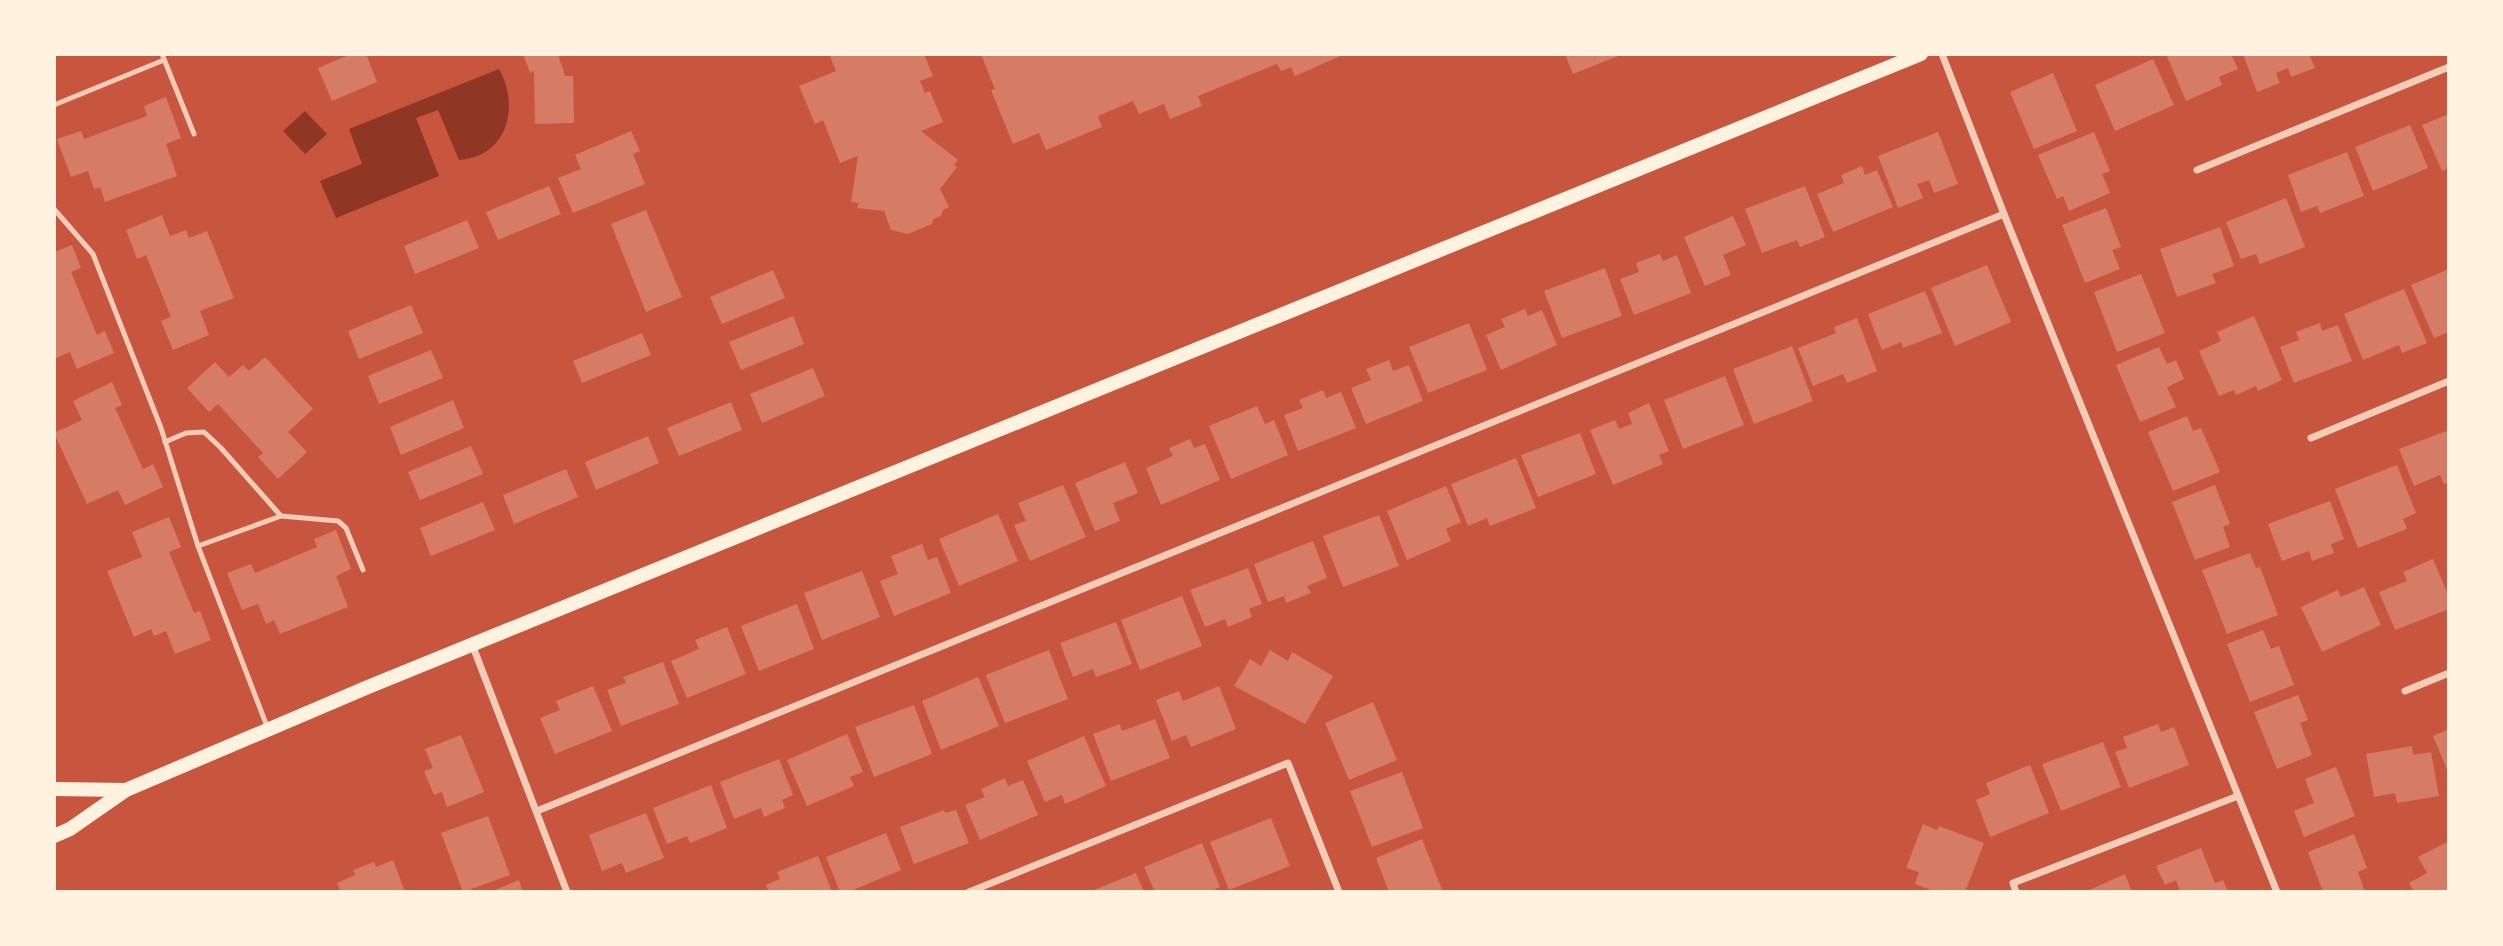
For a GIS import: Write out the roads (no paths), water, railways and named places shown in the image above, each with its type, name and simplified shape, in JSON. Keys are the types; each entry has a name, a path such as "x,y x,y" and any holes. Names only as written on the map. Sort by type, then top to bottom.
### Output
{"main road":[{"path":"54,836 71,830 126,790 268,729 1921,54"},
{"path":"54,789 126,790"}],"street":[{"path":"1942,54 2277,892"},
{"path":"2197,170 2449,67"},
{"path":"537,811 2004,214"},
{"path":"2311,438 2449,382"},
{"path":"472,644 567,892"},
{"path":"2405,691 2449,673"},
{"path":"969,892 1288,763 1339,892"},
{"path":"2016,892 2013,883 2238,796"}],"lane":[{"path":"54,105 163,57 194,134"},
{"path":"55,211 64,218 93,254 165,442 198,546 268,729"},
{"path":"165,442 186,433 204,432 281,516"},
{"path":"198,546 281,516 338,521 346,528 363,570"}]}
